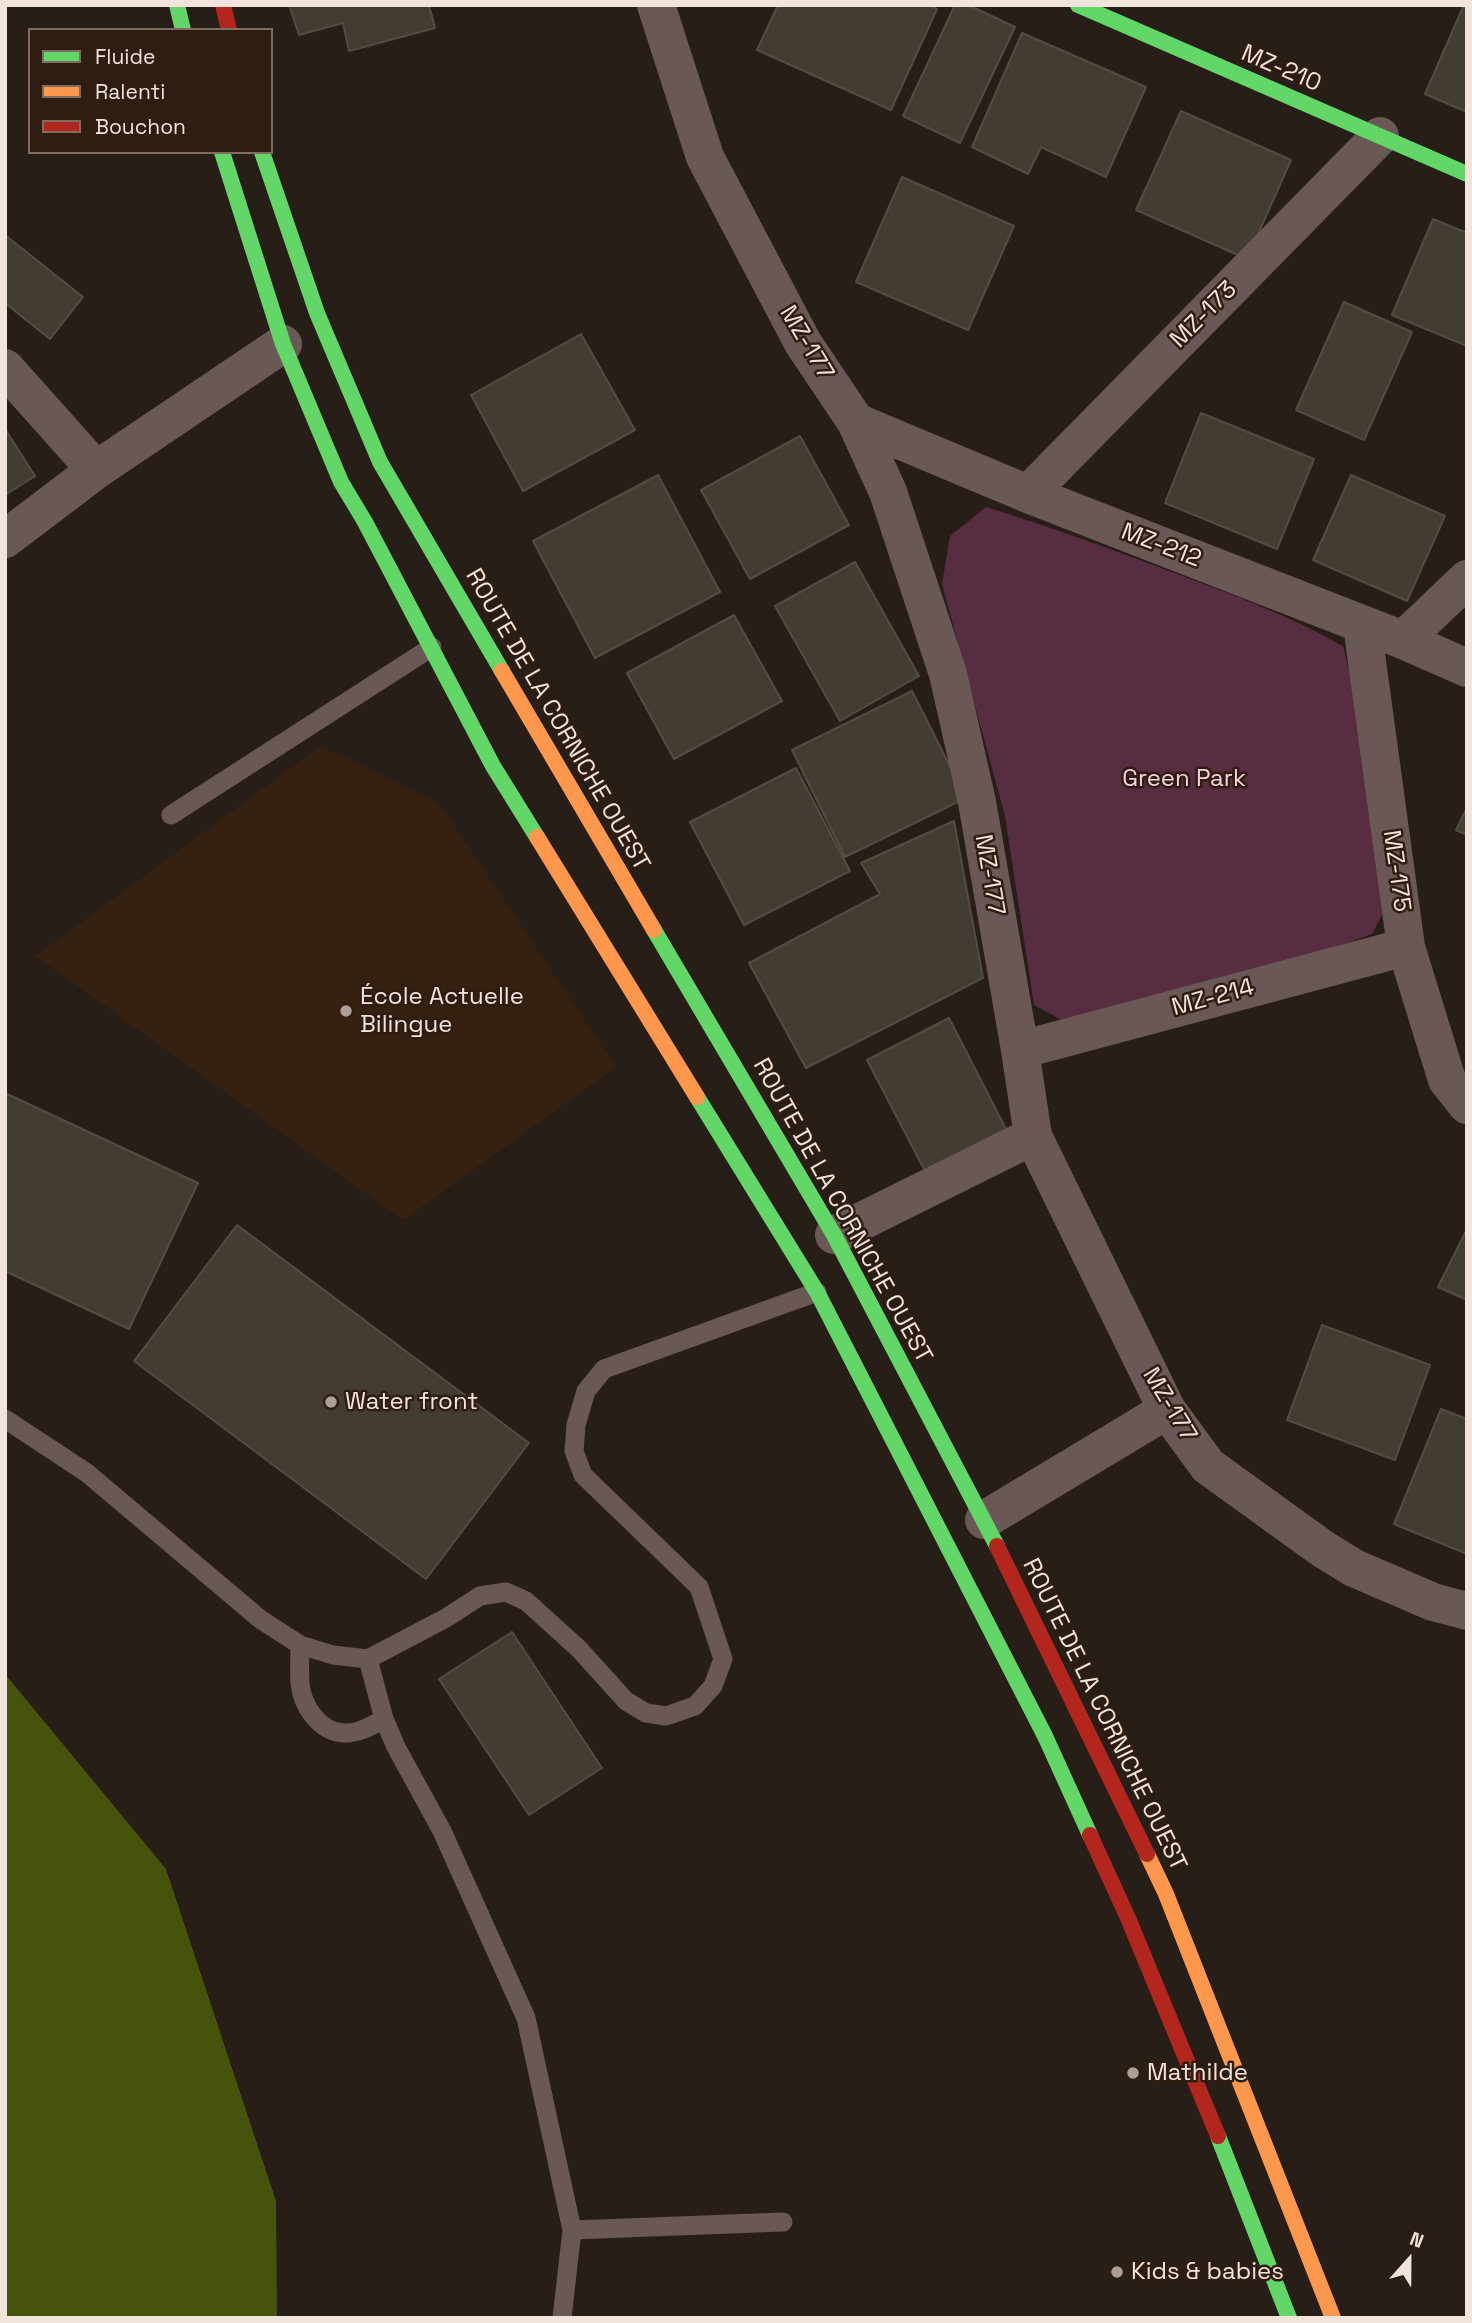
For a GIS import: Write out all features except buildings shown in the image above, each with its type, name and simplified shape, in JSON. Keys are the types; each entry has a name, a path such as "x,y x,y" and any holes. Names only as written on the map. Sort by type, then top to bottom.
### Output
{"main road":[{"path":"177,5 183,28"},
{"path":"223,5 229,28"},
{"name":"MZ-210","path":"1078,5 1467,174"},
{"path":"223,154 283,344 341,482 432,647 493,766 817,1292 1051,1748 1128,1918 1242,2195 1289,2318"},
{"name":"ROUTE DE LA CORNICHE OUEST","path":"263,154 317,313 380,462 834,1235 984,1520 1166,1894 1333,2318"}],"street":[{"name":"MZ-177","path":"656,5 705,157 803,344 856,422 888,492 948,674 976,802 1033,1136 1167,1410 1208,1466 1323,1549 1365,1573 1433,1602 1467,1611"},
{"name":"MZ-173","path":"1028,494 1380,136"},
{"path":"5,539 96,470 283,344"},
{"path":"5,368 96,470"},
{"name":"MZ-212","path":"856,422 1028,494 1403,640 1467,668"},
{"path":"1403,640 1467,579"},
{"name":"MZ-175","path":"1362,625 1406,947 1447,1080 1467,1105"},
{"name":"MZ-214","path":"1020,1050 1406,947"},
{"path":"834,1235 1033,1136"},
{"path":"984,1520 1167,1410"}],"lane":[{"path":"171,815 432,647"},
{"path":"5,1419 87,1473 260,1619 300,1645 333,1655 368,1659 446,1618 480,1596 506,1592 526,1601 579,1649 626,1701 646,1713 666,1716 695,1706 713,1686 723,1659 699,1587 583,1475 574,1451 576,1425 586,1391 604,1369 817,1292"},
{"path":"300,1645 300,1686 308,1709 320,1724 344,1733 367,1728 384,1719"},
{"path":"368,1659 384,1719 396,1747 442,1831 526,2018 572,2230 562,2318"},
{"path":"572,2230 783,2222"}],"shaded area":[{"name":"École Actuelle Bilingue","path":"321,746 439,803 616,1067 403,1220 36,956"},
{"path":"5,1674 166,1869 276,2201 277,2318 5,2318"}],"green space":[{"name":"Green Park","path":"986,507 1220,590 1343,646 1358,706 1387,905 1372,934 1285,966 1071,1025 1034,1005 1005,816 942,584 950,536"}],"traffic: fast":[{"path":"177,5 183,28"},
{"path":"1078,5 1467,174"},
{"path":"223,154 283,344 341,482 365,522 493,766 537,837"},
{"path":"263,154 317,313 380,462 502,671"},
{"path":"654,930 834,1235 997,1546"},
{"path":"697,1097 817,1292 1045,1736 1090,1835"},
{"path":"1218,2136 1289,2318"}],"traffic: slow":[{"path":"502,671 654,930"},
{"path":"537,837 697,1097"},
{"path":"1147,1854 1166,1894 1333,2318"}],"traffic: jam":[{"path":"223,5 229,28"},
{"path":"997,1546 1147,1854"},
{"path":"1090,1835 1128,1918 1218,2136"}],"place":[{"name":"École Actuelle Bilingue","path":"346,1011"},
{"name":"Water front","path":"331,1402"},
{"name":"Mathilde","path":"1133,2073"},
{"name":"Kids & babies","path":"1117,2272"}]}
